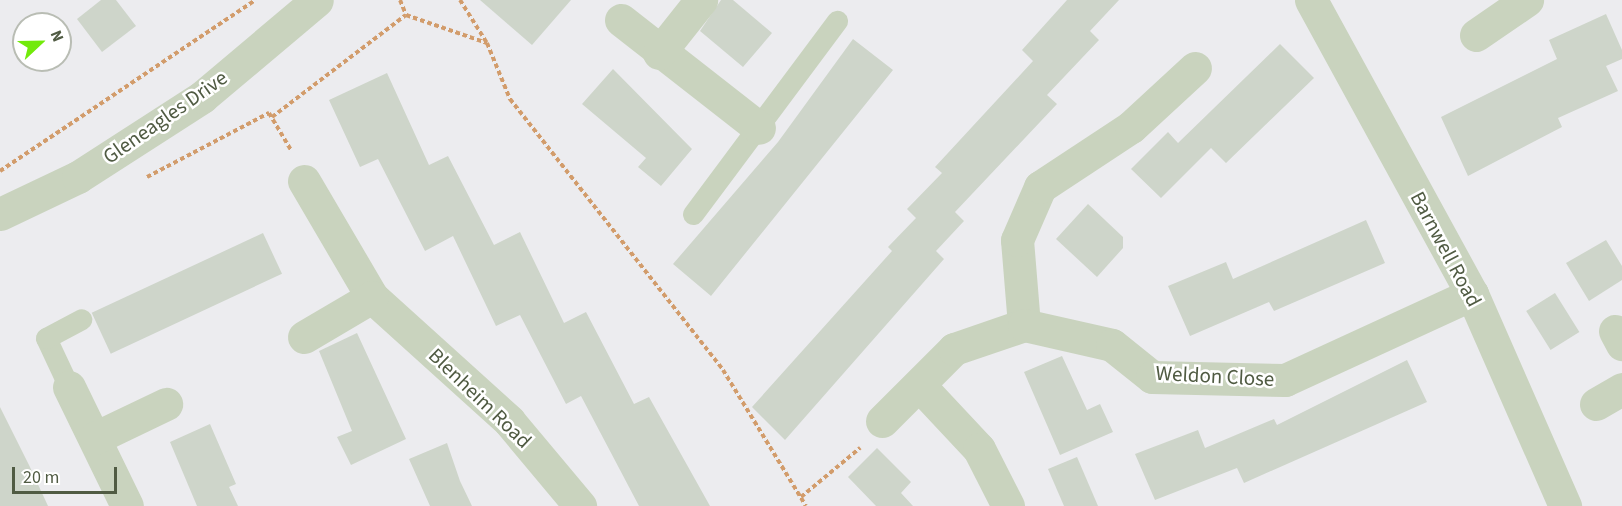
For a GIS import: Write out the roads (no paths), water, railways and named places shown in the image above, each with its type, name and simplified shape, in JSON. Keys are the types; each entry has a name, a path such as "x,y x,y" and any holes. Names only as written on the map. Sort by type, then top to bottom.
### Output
{"street":[{"name":"Gleneagles Drive","path":"0,213 78,177 202,97 317,0"},
{"path":"659,53 701,0"},
{"name":"Barnwell Road","path":"1311,0 1472,294 1566,506"},
{"path":"1476,34 1527,0"},
{"path":"621,20 659,53 759,128"},
{"path":"882,421 954,350 1024,325 1017,240 1040,187 1131,127 1195,68"},
{"name":"Blenheim Road","path":"304,181 372,297 509,421 580,506"},
{"name":"Weldon Close","path":"1024,325 1112,345 1152,377 1285,380 1472,294"},
{"path":"304,337 372,297"},
{"path":"920,386 979,449 1008,506"},
{"path":"69,387 127,506"},
{"path":"95,438 166,404"}],"lane":[{"path":"693,214 837,21"},
{"path":"69,387 46,338 81,320"}]}
